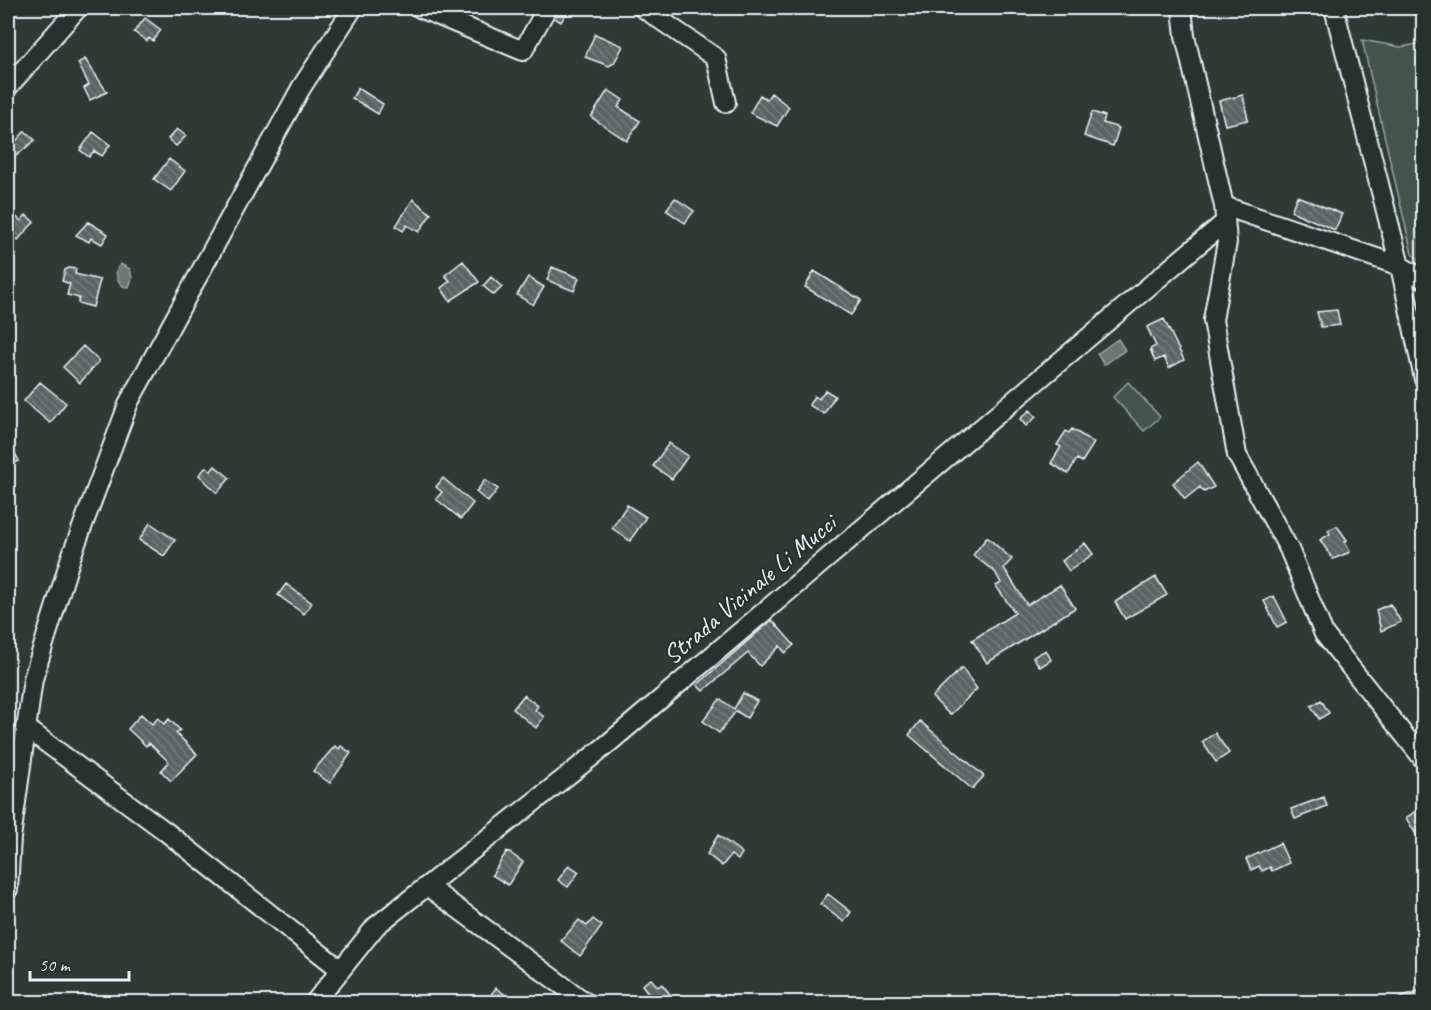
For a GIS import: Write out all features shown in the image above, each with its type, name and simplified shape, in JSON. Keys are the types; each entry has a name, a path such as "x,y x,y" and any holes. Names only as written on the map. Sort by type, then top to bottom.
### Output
{"street":[{"path":"8,87 78,8"},
{"path":"8,889 19,724 71,557 129,402 301,88 353,8"},
{"path":"420,8 523,51 548,8"},
{"path":"644,8 716,58 726,103"},
{"path":"1182,8 1185,36 1225,214 1227,242 1213,320 1237,455 1289,549 1324,634 1424,760"},
{"path":"1335,8 1400,266 1424,379"},
{"path":"1225,214 1400,266 1424,279"},
{"name":"Strada Vicinale Li Mucci","path":"315,1002 376,926 604,747 1225,214"},
{"path":"19,724 156,823 341,970"},
{"path":"427,886 585,1002"}],"shaded area":[{"path":"1362,40 1401,47 1423,43 1423,263 1412,254"},
{"path":"120,264 130,269 132,278 129,287 123,286 118,280 116,271"},
{"path":"1118,339 1125,350 1104,365 1097,354"},
{"path":"1128,382 1160,417 1144,431 1113,397"}],"building":[{"path":"558,8 569,8 561,22 554,18"},
{"path":"145,18 161,30 153,41 149,38 147,41 134,32"},
{"path":"595,34 623,46 614,63 609,66 585,57"},
{"path":"85,59 107,92 90,100 84,88 89,85 78,63"},
{"path":"358,88 383,104 378,114 352,98"},
{"path":"608,90 623,100 618,107 640,121 627,141 591,117"},
{"path":"771,93 789,107 777,126 750,113 760,95 767,99"},
{"path":"1243,95 1248,120 1225,125 1219,101"},
{"path":"1092,112 1105,116 1103,123 1119,128 1113,146 1084,136"},
{"path":"177,129 186,136 176,146 168,139"},
{"path":"25,131 35,140 9,162 8,150"},
{"path":"93,132 110,145 102,156 94,151 89,157 80,150"},
{"path":"169,159 185,171 171,191 154,179"},
{"path":"1297,196 1342,214 1335,230 1291,211"},
{"path":"675,198 694,211 685,223 666,210"},
{"path":"413,199 431,214 419,232 407,225 403,231 396,226"},
{"path":"13,214 21,221 26,215 34,222 18,240 8,231 8,221"},
{"path":"88,222 108,234 102,244 91,238 89,242 76,235"},
{"path":"463,261 479,282 450,301 441,288 450,281 445,275"},
{"path":"552,267 579,278 574,291 547,280"},
{"path":"76,269 75,274 100,280 93,307 78,303 79,298 67,295 70,284 62,281 65,270"},
{"path":"814,271 861,300 851,315 805,287"},
{"path":"491,277 502,287 494,295 483,286"},
{"path":"528,277 544,287 533,305 517,295"},
{"path":"1337,310 1340,325 1321,327 1317,312"},
{"path":"1164,319 1184,360 1169,368 1164,357 1155,361 1150,349 1156,346 1147,327"},
{"path":"83,346 99,361 80,383 63,367"},
{"path":"40,382 66,403 50,423 24,401"},
{"path":"825,390 835,396 824,414 809,405 814,396 819,399"},
{"path":"1030,410 1036,417 1026,426 1020,419"},
{"path":"1072,429 1094,443 1082,462 1077,459 1068,474 1051,463 1061,447 1057,445 1066,431 1069,433"},
{"path":"8,439 19,461 8,467"},
{"path":"669,443 688,456 672,479 653,466"},
{"path":"1198,462 1214,487 1204,492 1200,487 1185,499 1173,483"},
{"path":"215,466 230,478 217,493 199,475 206,467 211,471"},
{"path":"443,478 473,503 461,519 436,499 442,492 436,487"},
{"path":"485,480 498,489 488,502 476,492"},
{"path":"627,505 646,517 630,541 612,528"},
{"path":"150,523 175,540 164,556 139,540"},
{"path":"1337,526 1347,540 1345,542 1350,552 1333,559 1320,540 1330,534 1328,530"},
{"path":"987,537 1012,559 1004,568 1027,605 1060,585 1075,608 987,663 972,640 1015,613 996,586 1001,583 995,572 973,555"},
{"path":"1085,543 1093,554 1069,571 1062,561"},
{"path":"1156,577 1167,595 1125,619 1115,602"},
{"path":"286,584 312,603 304,614 278,595"},
{"path":"1274,596 1287,622 1277,627 1264,601"},
{"path":"1390,604 1401,622 1381,631 1376,610"},
{"path":"772,620 794,645 785,653 780,646 760,666 748,653 703,691 697,685"},
{"path":"1046,650 1051,660 1040,667 1033,657"},
{"path":"962,668 977,689 950,715 932,697"},
{"path":"743,693 757,701 747,718 736,711 719,733 703,721 720,699 734,709"},
{"path":"524,695 538,706 535,710 544,717 536,728 513,709"},
{"path":"1321,700 1329,713 1319,719 1311,706"},
{"path":"141,714 152,724 158,718 164,724 169,719 180,730 176,733 197,754 171,781 161,771 169,762 149,743 146,746 128,729"},
{"path":"920,721 984,776 972,789 909,735"},
{"path":"1215,733 1229,753 1216,762 1202,742"},
{"path":"335,746 339,749 341,746 351,753 330,783 313,771"},
{"path":"1324,797 1327,806 1295,819 1291,809"},
{"path":"1424,805 1424,847 1406,818"},
{"path":"718,835 742,853 738,860 731,855 722,866 707,854"},
{"path":"1280,843 1289,863 1272,871 1270,867 1262,871 1259,866 1251,870 1246,859"},
{"path":"507,851 523,862 508,885 492,875"},
{"path":"569,865 579,872 568,887 558,880"},
{"path":"828,894 851,912 844,922 820,904"},
{"path":"593,919 602,926 580,956 561,941 579,920 587,926"},
{"path":"651,979 658,987 662,984 673,998 668,1002 655,1002 642,985"},
{"path":"496,988 515,1002 485,1002"},
{"path":"1424,989 1424,1002 1388,1002 1388,1001"}]}
